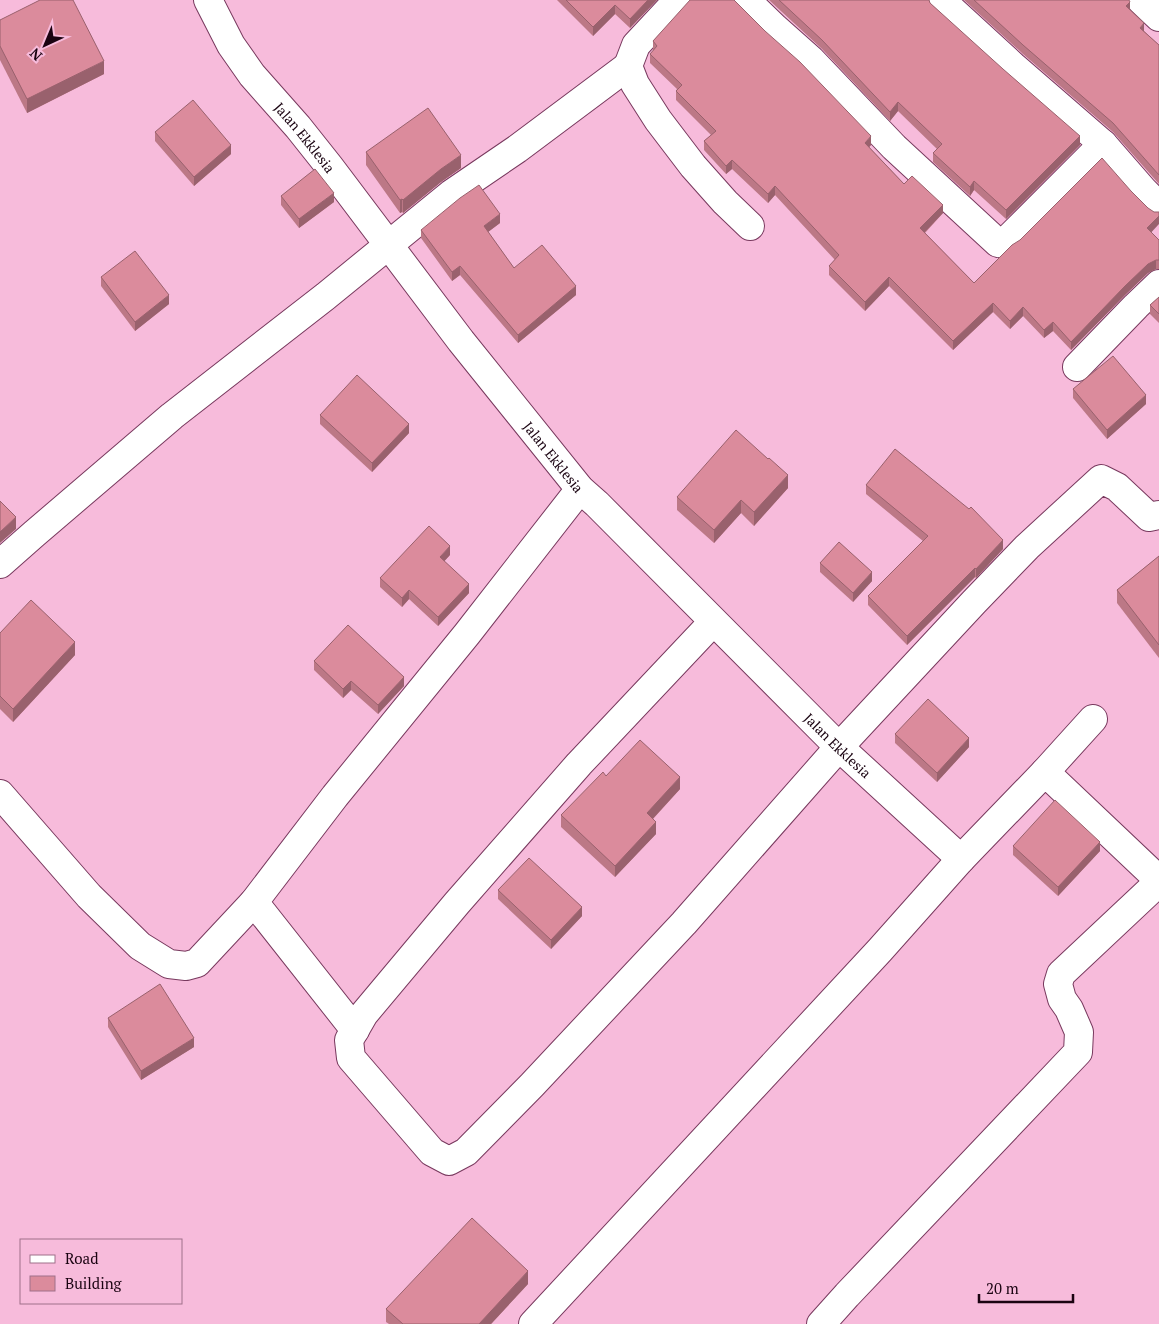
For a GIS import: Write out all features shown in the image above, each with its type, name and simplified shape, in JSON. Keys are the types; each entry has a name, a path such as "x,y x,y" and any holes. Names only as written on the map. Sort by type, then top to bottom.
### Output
{"street":[{"name":"Jalan Ekklesia","path":"208,0 231,45 247,67 329,166 461,341 580,489 839,747 961,859"},
{"path":"0,564 172,416 326,296 451,194 517,149 628,66 636,44 678,0"},
{"path":"746,0 811,60 901,153 998,243 1009,238 1103,144"},
{"path":"941,0 1103,144 1159,206"},
{"path":"1141,0 1159,17"},
{"path":"628,66 635,84 658,120 693,166 725,202 750,226"},
{"path":"1077,367 1159,284"},
{"path":"713,622 579,764 457,903 364,1014 349,1040 351,1058 432,1152 449,1161 466,1152 532,1085 684,923 839,747 974,602 1027,547 1101,479 1117,487 1149,517 1159,515"},
{"path":"0,794 90,896 140,946 169,964 186,966 197,963 254,902 335,796 467,634 580,489"},
{"path":"533,1324 874,958 961,859 1093,719"},
{"path":"821,1324 1078,1052 1079,1032 1069,1009 1062,999 1058,984 1061,974 1159,881 1045,772"},
{"path":"254,902 355,1030"}],"building":[{"path":"40,0 73,0 104,61 27,99 0,46 0,20"},
{"path":"566,0 648,0 630,19 615,5 593,27"},
{"path":"690,0 734,0 800,62 871,136 865,143 904,184 912,176 943,205 920,228 974,283 1102,158 1148,208 1154,212 1159,212 1159,216 1147,228 1159,240 1159,260 1148,264 1071,342 1053,322 1044,330 1023,307 1010,321 993,303 953,341 889,277 865,302 829,266 839,255 775,186 768,194 732,160 726,166 704,141 716,131 676,91 682,85 650,54 657,46 653,41"},
{"path":"779,0 929,0 930,3 1003,69 1080,136 1006,210 974,181 970,187 933,153 942,144 898,102 890,112 822,40"},
{"path":"974,0 1129,0 1130,2 1126,6 1144,23 1140,28 1159,45 1159,175 1113,123"},
{"path":"193,100 231,145 194,177 155,132"},
{"path":"428,108 461,155 403,200 400,200 366,152"},
{"path":"315,169 334,193 299,219 281,196"},
{"path":"479,185 500,214 484,226 514,268 542,245 576,286 518,335 460,266 452,272 421,230"},
{"path":"135,251 169,295 135,322 101,277"},
{"path":"1159,297 1159,314 1150,305"},
{"path":"1113,356 1146,395 1107,430 1073,389"},
{"path":"357,375 409,424 372,463 320,415"},
{"path":"736,430 788,475 754,512 741,500 714,530 677,497"},
{"path":"895,449 969,509 971,507 1003,540 907,636 868,596 928,536 866,485"},
{"path":"0,501 16,517 0,532"},
{"path":"429,526 450,546 440,557 469,584 438,617 409,590 402,598 380,578"},
{"path":"839,542 872,572 853,593 820,563"},
{"path":"1159,556 1159,645 1117,590"},
{"path":"31,600 75,642 13,709 0,696 0,633"},
{"path":"348,625 404,677 378,705 351,681 343,689 314,661"},
{"path":"928,699 969,738 937,773 895,734"},
{"path":"640,740 680,777 647,813 656,822 615,866 561,815 603,772 606,776"},
{"path":"1055,800 1100,842 1058,887 1013,846"},
{"path":"529,858 582,907 551,940 498,890"},
{"path":"160,984 194,1038 141,1071 108,1018"},
{"path":"472,1218 528,1271 479,1324 403,1324 386,1309"}]}
